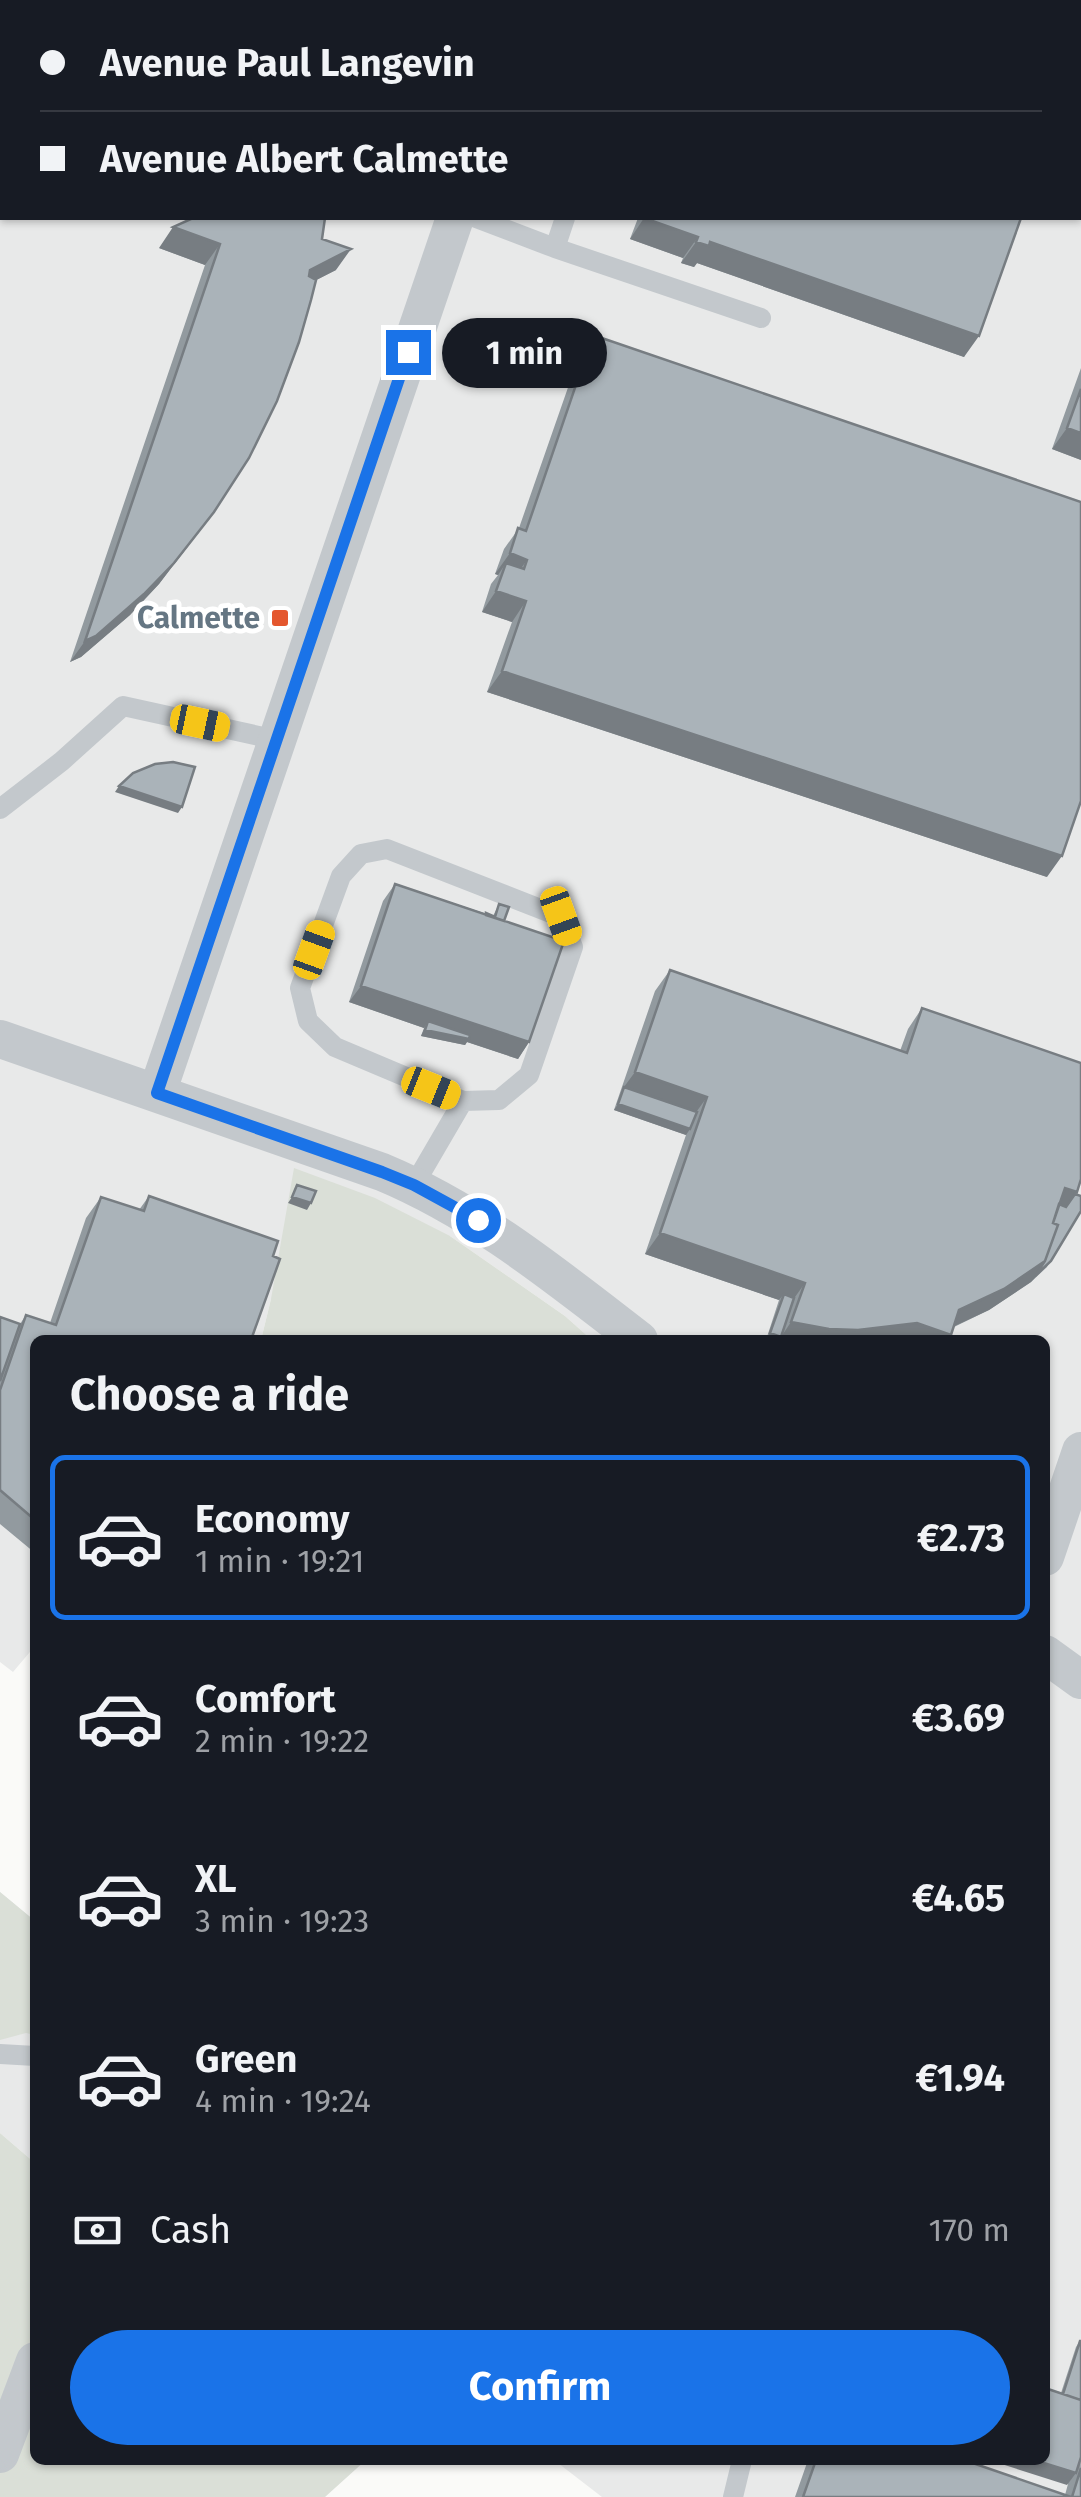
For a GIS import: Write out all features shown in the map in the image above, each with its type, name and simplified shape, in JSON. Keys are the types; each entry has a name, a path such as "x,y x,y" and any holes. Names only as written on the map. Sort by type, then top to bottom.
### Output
{"street":[{"path":"157,1093 454,220"},
{"path":"0,1039 414,1185 478,1220 633,1335"},
{"path":"1050,1542 1081,1451"},
{"path":"1050,1658 1081,1680"},
{"path":"0,2454 30,2375"}],"lane":[{"path":"481,220 760,318"},
{"path":"556,248 564,220"},
{"path":"0,809 62,761 123,706 277,740"},
{"path":"387,849 561,916 572,947 529,1075 499,1100 463,1101 335,1047 308,1021 300,988 341,876 361,854 387,849"},
{"path":"414,1185 463,1101"},
{"path":"0,2054 30,2056"},
{"path":"733,2497 741,2465"}],"shaded area":[{"path":"0,220 1081,220 1081,2497 602,2497 560,2465 1050,2465 1050,1335 586,1335 450,1236 271,1299 262,1335 30,1335 30,1652 13,1672 0,1662"},
{"path":"294,1168 375,1198 450,1236 586,1335 262,1335"},
{"path":"0,1892 30,1917 30,2159 0,2133"},
{"path":"0,1892 30,1917 30,2034 0,2040"},
{"path":"0,2133 30,2159 30,2465 360,2465 325,2497 0,2497"}],"building":[{"path":"189,220 325,220 322,239 351,249 310,270 309,276 316,280 311,300 277,401 249,458 214,512 144,594 85,641 220,244 173,227"},
{"path":"650,220 1020,220 979,336 710,242 709,246 696,242 698,237"},
{"path":"593,335 1081,502 1081,801 1062,856 502,671 526,601 496,591 506,563 524,569 527,560 510,553 518,528 526,531"},
{"path":"1081,389 1081,433 1067,428"},
{"path":"173,762 195,767 182,807 119,786 133,773"},
{"path":"395,884 564,941 529,1042 361,986"},
{"path":"499,904 509,907 504,921 486,915 495,917"},
{"path":"670,970 907,1053 922,1008 1081,1063 1081,1179 1077,1192 1065,1188 1053,1223 1058,1225 1045,1261 1004,1289 959,1310 951,1335 917,1323 829,1329 791,1322 805,1283 660,1233 707,1097 635,1072"},
{"path":"428,1021 470,1035 469,1039 425,1030"},
{"path":"624,1087 697,1112 690,1129 618,1104"},
{"path":"297,1185 316,1191 311,1203 292,1197"},
{"path":"1075,1194 1081,1196 1081,1211 1051,1261 1035,1276 1058,1225 1053,1223 1059,1204 1066,1207"},
{"path":"149,1196 278,1241 273,1256 280,1259 253,1335 30,1335 30,1516 0,1490 0,1390 26,1315 56,1325 101,1197 144,1211"},
{"path":"784,1294 794,1298 782,1335 770,1333"},
{"path":"0,1317 20,1324 0,1381"},
{"path":"1081,2341 1081,2400 1063,2394"},
{"path":"1050,2390 1081,2400 1081,2457 1076,2473 1050,2465"},
{"path":"814,2465 978,2465 1071,2497 803,2497"},
{"path":"1081,2468 1081,2497 1072,2497"}],"place":[{"name":"Calmette","path":"280,618"}],"route":[{"path":"408,352 157,1093 382,1172 478,1220"}]}
